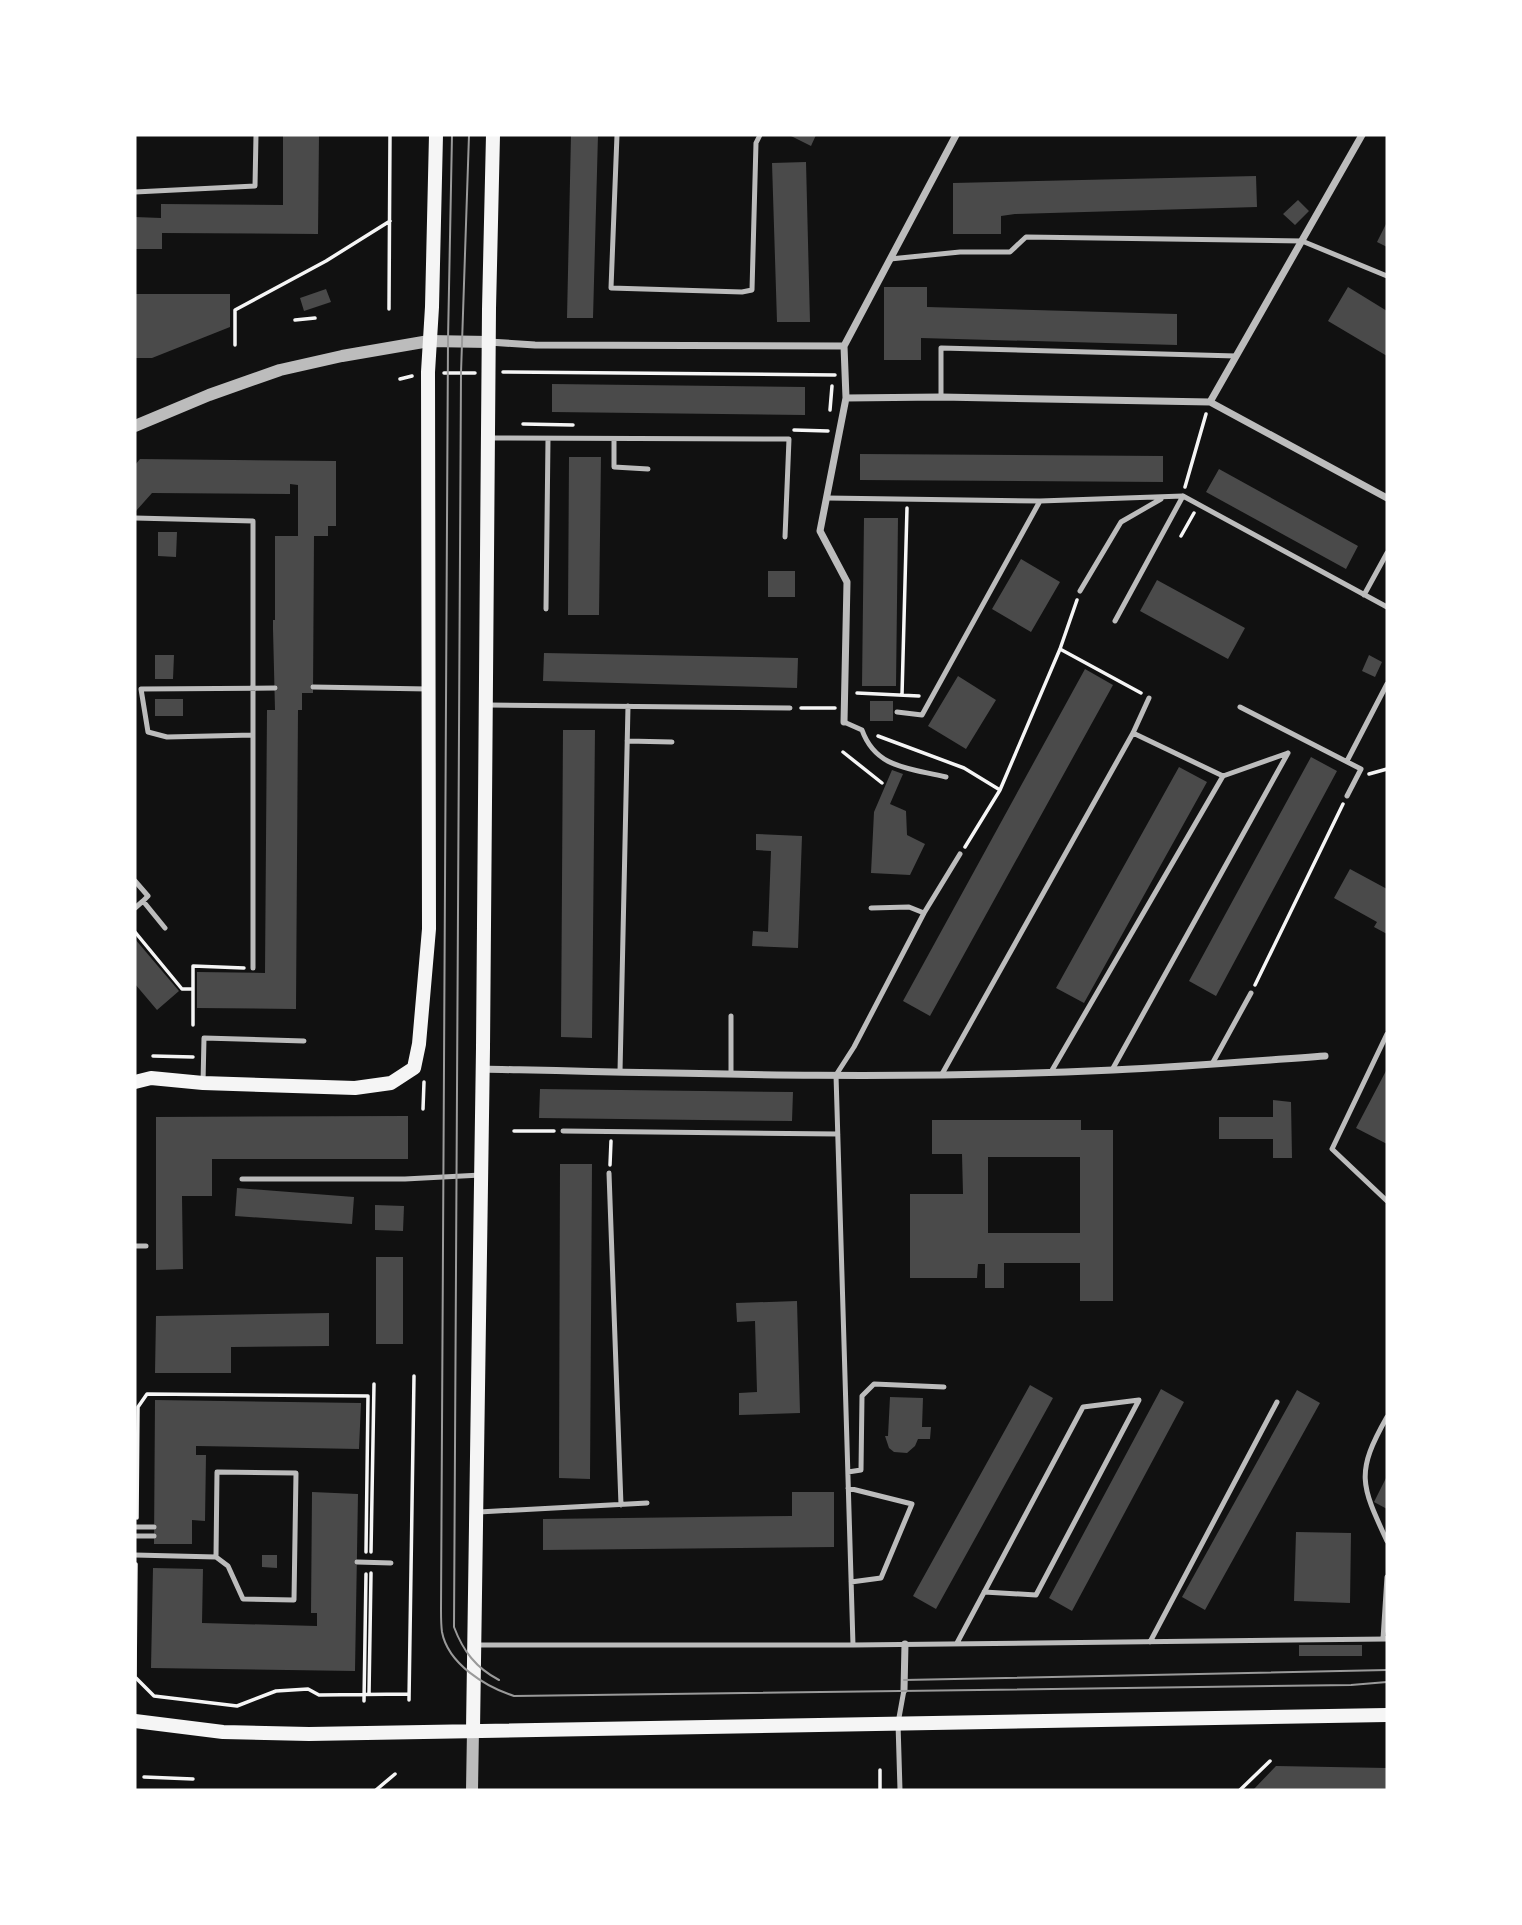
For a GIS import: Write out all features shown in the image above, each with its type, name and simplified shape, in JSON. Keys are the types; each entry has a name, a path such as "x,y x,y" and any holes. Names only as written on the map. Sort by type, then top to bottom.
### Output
{"main road":[{"path":"135,1082 151,1078 203,1083 355,1088 391,1083 414,1068 419,1044 429,929 428,372 436,135"},
{"path":"473,1730 493,135"},
{"path":"135,1721 223,1731 260,1732 1387,1715"}],"street":[{"path":"844,722 847,582 820,531 846,398 844,346 956,135"},
{"path":"1210,402 1362,135"},
{"path":"135,426 209,395 280,370 429,341 535,345 844,346"},
{"path":"846,398 1210,402 1387,498"},
{"path":"483,1069 731,1074 942,1074 1112,1070 1325,1056"},
{"path":"904,1690 905,1644"},
{"path":"472,1790 473,1730"}],"lane":[{"path":"135,192 255,186 256,135"},
{"path":"617,135 611,288 742,292 752,290 755,143 760,135"},
{"path":"890,259 960,252 1010,252 1026,237 1302,241 1387,276"},
{"path":"941,397 941,348 1236,356"},
{"path":"489,438 789,439 785,537"},
{"path":"546,609 548,439"},
{"path":"614,439 614,467 648,469"},
{"path":"827,498 1041,501 1183,496 1387,607"},
{"path":"1115,621 1183,496"},
{"path":"1080,592 1121,522 1164,497"},
{"path":"897,712 922,715 1041,501"},
{"path":"135,518 253,521 253,968"},
{"path":"1364,595 1387,553"},
{"path":"1347,761 1387,684"},
{"path":"313,687 428,689"},
{"path":"253,735 167,737 148,732 141,689 275,688"},
{"path":"942,1074 1133,733 1149,698"},
{"path":"485,705 790,708"},
{"path":"620,1072 628,706"},
{"path":"1240,707 1361,769 1347,796"},
{"path":"844,722 862,730 867,743 883,761 946,776"},
{"path":"1133,733 1223,776"},
{"path":"627,741 672,742"},
{"path":"1051,1072 1223,776 1288,753 1112,1070"},
{"path":"853,1645 836,1075 854,1047 924,914 960,855"},
{"path":"135,880 148,897 135,908"},
{"path":"143,901 165,928"},
{"path":"870,908 909,907 924,914"},
{"path":"1212,1063 1251,993"},
{"path":"731,1016 731,1074"},
{"path":"1387,1034 1332,1149 1387,1200"},
{"path":"203,1083 204,1038 304,1041"},
{"path":"563,1131 838,1134"},
{"path":"609,1173 621,1505"},
{"path":"242,1179 405,1179 481,1175"},
{"path":"135,1246 146,1246"},
{"path":"848,1472 861,1470 862,1396 874,1384 944,1387"},
{"path":"957,1643 984,1592 1083,1407 1139,1401 1036,1595 984,1592"},
{"path":"1150,1642 1277,1402"},
{"path":"1387,1418 1364,1465 1367,1499 1387,1541"},
{"path":"136,1555 216,1557 228,1566 243,1599 293,1600 296,1473 218,1472 216,1557"},
{"path":"848,1488 912,1504 881,1578 851,1582"},
{"path":"476,1512 647,1503"},
{"path":"136,1527 154,1527"},
{"path":"135,1536 154,1536"},
{"path":"357,1562 391,1563"},
{"path":"473,1645 853,1645 1385,1639 1387,1577"},
{"path":"900,1790 898,1723 904,1690"}],"path":[{"path":"389,309 390,135"},
{"path":"235,345 235,310 326,261 390,221"},
{"path":"295,320 315,318"},
{"path":"401,379 428,372 845,375"},
{"path":"791,430 828,431 832,375"},
{"path":"1183,496 1210,402"},
{"path":"523,424 576,425"},
{"path":"902,695 907,499"},
{"path":"1181,536 1199,505"},
{"path":"960,855 1000,790 1060,649 1080,592"},
{"path":"1060,649 1149,698"},
{"path":"845,692 932,696"},
{"path":"790,708 833,708"},
{"path":"862,730 964,768 1000,790"},
{"path":"843,752 882,783"},
{"path":"1251,993 1347,796"},
{"path":"135,932 182,989 192,989"},
{"path":"193,1025 193,966 253,968"},
{"path":"153,1056 195,1057"},
{"path":"423,1110 424,1082"},
{"path":"514,1131 563,1131"},
{"path":"609,1173 611,1132"},
{"path":"409,1700 414,1376"},
{"path":"368,1562 374,1384"},
{"path":"136,1527 138,1407 148,1394 368,1396 368,1562 364,1701"},
{"path":"136,1555 135,1677 154,1696 237,1706 276,1691 308,1689 319,1695 409,1693"},
{"path":"1240,1790 1270,1761"},
{"path":"880,1770 880,1790"},
{"path":"376,1790 395,1774"},
{"path":"144,1777 192,1779"}],"building":[{"path":"283,135 319,135 318,234 162,233 162,249 135,249 135,217 161,218 161,204 283,205"},
{"path":"571,135 598,135 593,318 567,318"},
{"path":"789,135 816,135 811,146"},
{"path":"806,162 810,322 777,322 772,163"},
{"path":"1256,176 1257,207 1015,214 1001,216 1001,234 953,234 953,183"},
{"path":"1298,200 1309,211 1295,225 1283,214"},
{"path":"1387,222 1387,247 1377,242"},
{"path":"884,287 927,287 927,307 1177,314 1177,345 921,338 921,360 884,360"},
{"path":"1348,287 1387,311 1387,356 1328,321"},
{"path":"326,289 331,302 304,311 300,298"},
{"path":"136,294 230,294 230,327 152,358 135,358"},
{"path":"552,384 805,387 805,415 552,412"},
{"path":"860,454 1163,456 1163,482 860,480"},
{"path":"569,457 601,457 599,615 568,615"},
{"path":"140,459 336,461 336,526 328,526 328,536 314,536 313,693 302,693 302,710 298,710 296,1009 197,1008 197,972 265,973 267,710 275,710 275,536 298,536 298,485 290,484 290,494 152,493 136,511 135,465"},
{"path":"1219,469 1358,546 1346,569 1206,492"},
{"path":"864,518 898,518 896,686 862,686"},
{"path":"158,532 177,532 176,557 158,556"},
{"path":"1021,559 1060,582 1031,632 992,609"},
{"path":"768,571 795,571 795,597 768,597"},
{"path":"1157,580 1245,628 1228,659 1140,611"},
{"path":"544,653 798,658 797,688 543,681"},
{"path":"155,655 174,655 173,679 155,679"},
{"path":"1369,655 1382,662 1375,677 1362,671"},
{"path":"1085,669 1113,685 930,1016 903,1001"},
{"path":"958,676 996,700 966,749 928,726"},
{"path":"155,699 183,699 183,716 155,716"},
{"path":"870,701 893,701 893,721 870,721"},
{"path":"563,730 595,730 592,1038 561,1037"},
{"path":"1311,757 1337,771 1216,996 1189,981"},
{"path":"1179,767 1207,782 1084,1003 1056,988"},
{"path":"892,770 903,774 890,804 906,811 907,835 925,844 910,875 871,873 874,812"},
{"path":"756,834 802,836 798,948 752,946 753,931 768,932 771,851 756,850"},
{"path":"1350,869 1387,889 1387,934 1374,927 1377,922 1334,898"},
{"path":"135,939 179,991 157,1010 135,984"},
{"path":"1387,1069 1387,1144 1356,1128"},
{"path":"540,1089 793,1092 792,1121 539,1118"},
{"path":"1273,1100 1291,1102 1292,1158 1273,1158 1273,1139 1219,1139 1219,1117 1273,1117"},
{"path":"408,1116 408,1159 212,1159 212,1196 182,1196 183,1269 156,1270 156,1117"},
{"path":"932,1120 1081,1120 1081,1130 1113,1130 1113,1301 1080,1301 1080,1263 1004,1263 1004,1288 985,1288 985,1264 978,1264 977,1278 910,1278 910,1194 963,1194 962,1154 932,1154","holes":["988,1157 1080,1157 1080,1233 988,1233"]},
{"path":"560,1164 592,1164 590,1479 559,1478"},
{"path":"237,1188 354,1197 352,1224 235,1216"},
{"path":"375,1205 404,1206 403,1231 375,1230"},
{"path":"376,1257 403,1257 403,1344 376,1344"},
{"path":"797,1301 800,1413 739,1415 739,1393 757,1392 755,1321 737,1322 736,1303"},
{"path":"329,1313 329,1346 231,1347 231,1373 155,1373 156,1316"},
{"path":"1030,1385 1053,1398 936,1609 913,1596"},
{"path":"1161,1389 1184,1402 1072,1611 1049,1598"},
{"path":"1297,1390 1320,1403 1205,1610 1182,1597"},
{"path":"890,1397 923,1398 922,1427 931,1427 930,1439 918,1439 907,1453 894,1452 889,1448 885,1436 888,1436"},
{"path":"155,1400 361,1403 359,1449 196,1446 196,1455 206,1455 205,1521 192,1520 192,1544 154,1544"},
{"path":"1387,1476 1387,1509 1374,1502"},
{"path":"312,1492 358,1494 355,1671 151,1668 153,1568 203,1569 202,1623 317,1626 317,1613 311,1613"},
{"path":"792,1492 834,1492 834,1547 543,1550 543,1519 792,1516"},
{"path":"1296,1532 1351,1533 1350,1603 1294,1601"},
{"path":"262,1555 277,1555 277,1568 262,1567"},
{"path":"1299,1645 1362,1645 1362,1656 1299,1656"},
{"path":"1276,1766 1387,1768 1387,1790 1253,1790"}],"tram line":[{"path":"452,135 448,340 441,1610 442,1632 452,1654 480,1680 514,1696 1351,1685 1387,1682"},
{"path":"469,135 461,373 454,1627 471,1658 499,1680"},
{"path":"904,1680 1387,1670"}]}
